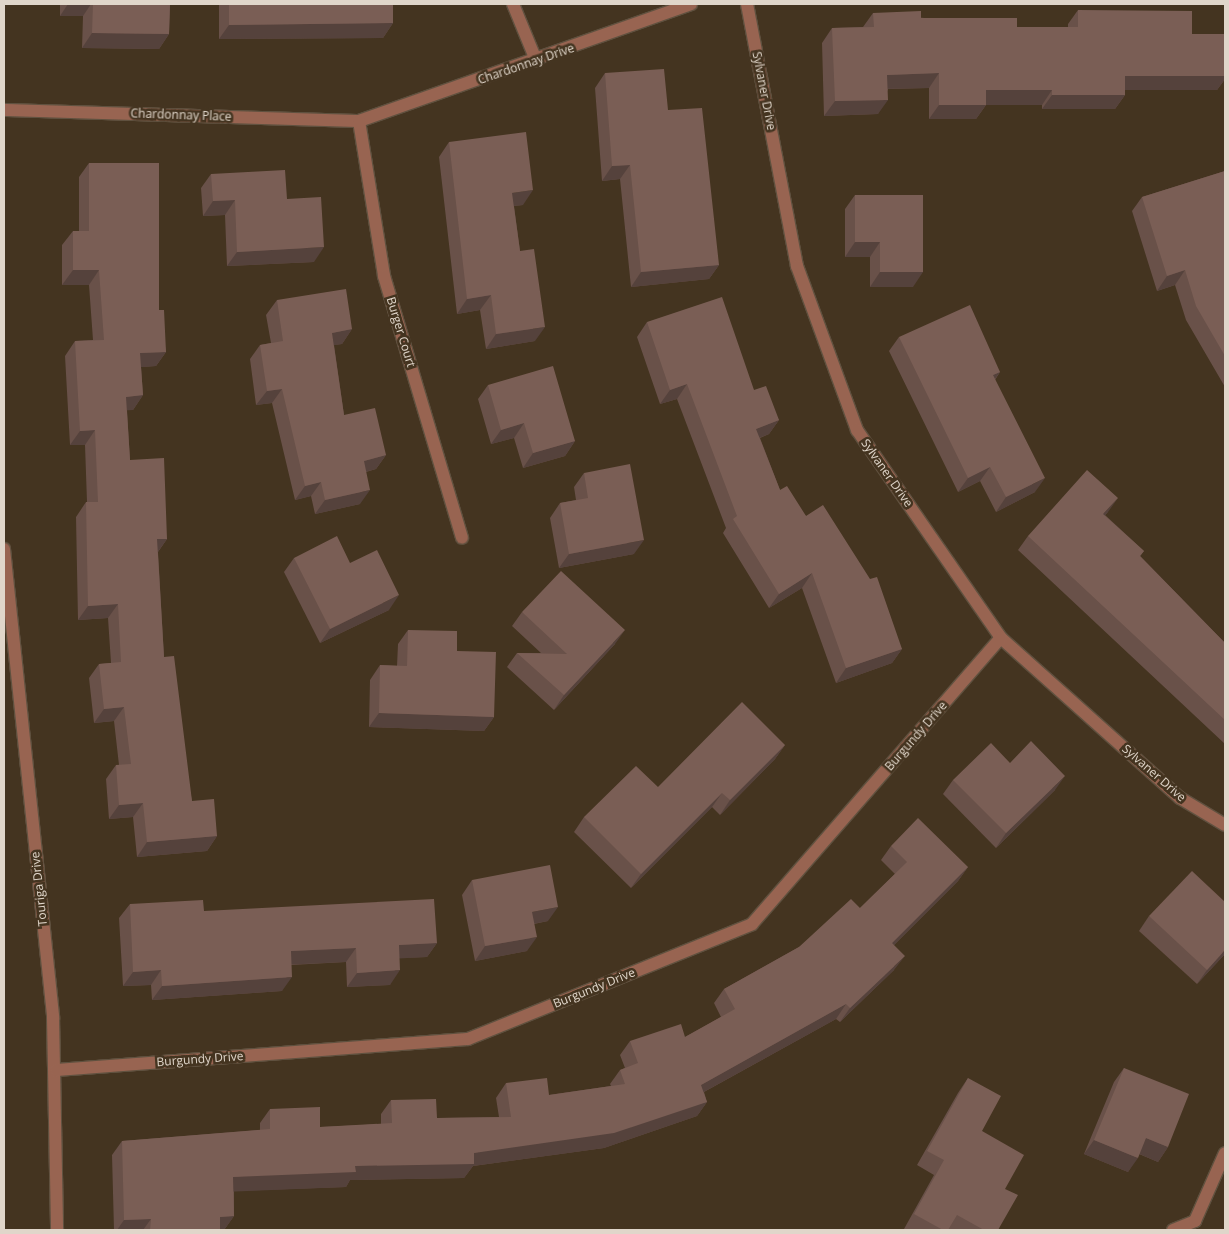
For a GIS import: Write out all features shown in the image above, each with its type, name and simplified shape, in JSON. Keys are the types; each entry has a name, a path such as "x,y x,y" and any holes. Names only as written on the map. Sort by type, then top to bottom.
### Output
{"street":[{"path":"513,4 536,60"},
{"name":"Chardonnay Drive","path":"359,121 691,4"},
{"name":"Sylvaner Drive","path":"747,4 797,266 857,430 1001,638 1180,798 1225,825"},
{"name":"Chardonnay Place","path":"4,110 359,121"},
{"name":"Burger Court","path":"359,121 384,276 462,538"},
{"name":"Touriga Drive","path":"4,549 56,1070 57,1230"},
{"name":"Burgundy Drive","path":"56,1070 468,1039 752,924 1001,638"},
{"path":"1173,1230 1195,1221 1225,1153"}],"building":[{"path":"93,4 170,4 169,34 92,33"},
{"path":"229,4 393,4 393,23 229,25"},
{"path":"1078,10 1192,11 1192,34 1225,34 1225,76 1125,76 1125,95 1052,95 1052,90 986,90 986,105 939,105 939,73 887,75 888,100 835,101 832,28 874,27 873,13 921,11 921,18 1017,18 1017,27 1078,27"},
{"path":"664,69 668,110 702,108 719,265 641,272 630,165 612,166 605,73"},
{"path":"526,132 533,190 512,193 520,251 534,249 545,327 496,334 491,295 467,299 449,142"},
{"path":"89,163 159,163 159,310 164,310 166,352 140,353 143,395 126,397 130,460 164,458 167,539 157,539 164,657 174,656 192,801 214,799 217,836 147,842 143,803 119,805 116,765 131,764 124,707 104,709 99,664 121,662 118,604 88,606 86,502 98,502 95,430 80,431 75,341 104,340 99,270 73,270 73,231 89,231"},
{"path":"285,170 287,199 321,197 324,247 237,252 235,200 213,201 211,174"},
{"path":"1225,171 1225,356 1196,306 1185,270 1167,276 1142,197"},
{"path":"855,195 923,195 923,272 880,272 880,242 855,242"},
{"path":"346,289 352,329 332,333 344,415 375,408 386,455 364,461 370,490 325,500 321,482 305,486 282,389 267,391 260,345 283,341 277,300"},
{"path":"722,297 754,390 766,386 779,420 756,429 780,490 787,486 806,516 823,505 870,579 877,577 902,649 846,668 812,573 779,594 733,519 737,516 687,384 670,390 647,322"},
{"path":"970,305 1000,372 993,375 1045,478 1006,497 990,467 968,478 899,337"},
{"path":"553,366 575,441 533,453 524,423 501,430 488,385"},
{"path":"630,464 644,540 569,554 560,503 588,498 584,473"},
{"path":"1087,470 1118,498 1103,514 1144,551 1140,556 1225,643 1225,720 1028,536"},
{"path":"337,536 350,563 377,550 399,595 330,629 294,558"},
{"path":"561,571 625,630 564,695 517,653 567,654 522,612"},
{"path":"408,630 457,631 457,651 496,652 494,717 379,713 380,665 407,666"},
{"path":"742,702 785,745 730,800 722,793 641,874 584,817 636,766 658,787"},
{"path":"1031,741 1065,776 1006,833 953,780 991,743 1010,763"},
{"path":"918,818 968,867 892,943 905,956 850,1008 846,1004 701,1085 707,1102 614,1133 474,1153 474,1164 355,1166 356,1172 233,1177 234,1216 220,1217 220,1230 150,1230 151,1219 124,1220 122,1141 270,1129 270,1109 320,1107 320,1127 392,1123 391,1100 436,1099 437,1118 511,1117 506,1083 547,1078 549,1095 625,1084 620,1070 638,1063 630,1041 681,1024 685,1037 735,1009 724,989 799,947 851,899 860,908 907,862 891,846"},
{"path":"550,865 558,907 532,912 537,937 485,946 472,880"},
{"path":"1192,871 1225,902 1225,950 1207,970 1149,916"},
{"path":"434,899 437,943 399,945 400,970 357,973 356,948 291,951 292,977 162,986 161,970 133,972 130,904 203,900 204,911"},
{"path":"1124,1068 1189,1094 1168,1147 1146,1138 1138,1158 1094,1140"},
{"path":"968,1078 1001,1096 982,1131 1024,1155 1005,1189 1018,1195 998,1230 984,1230 957,1215 948,1230 943,1230 914,1214 944,1160 927,1151"}]}
